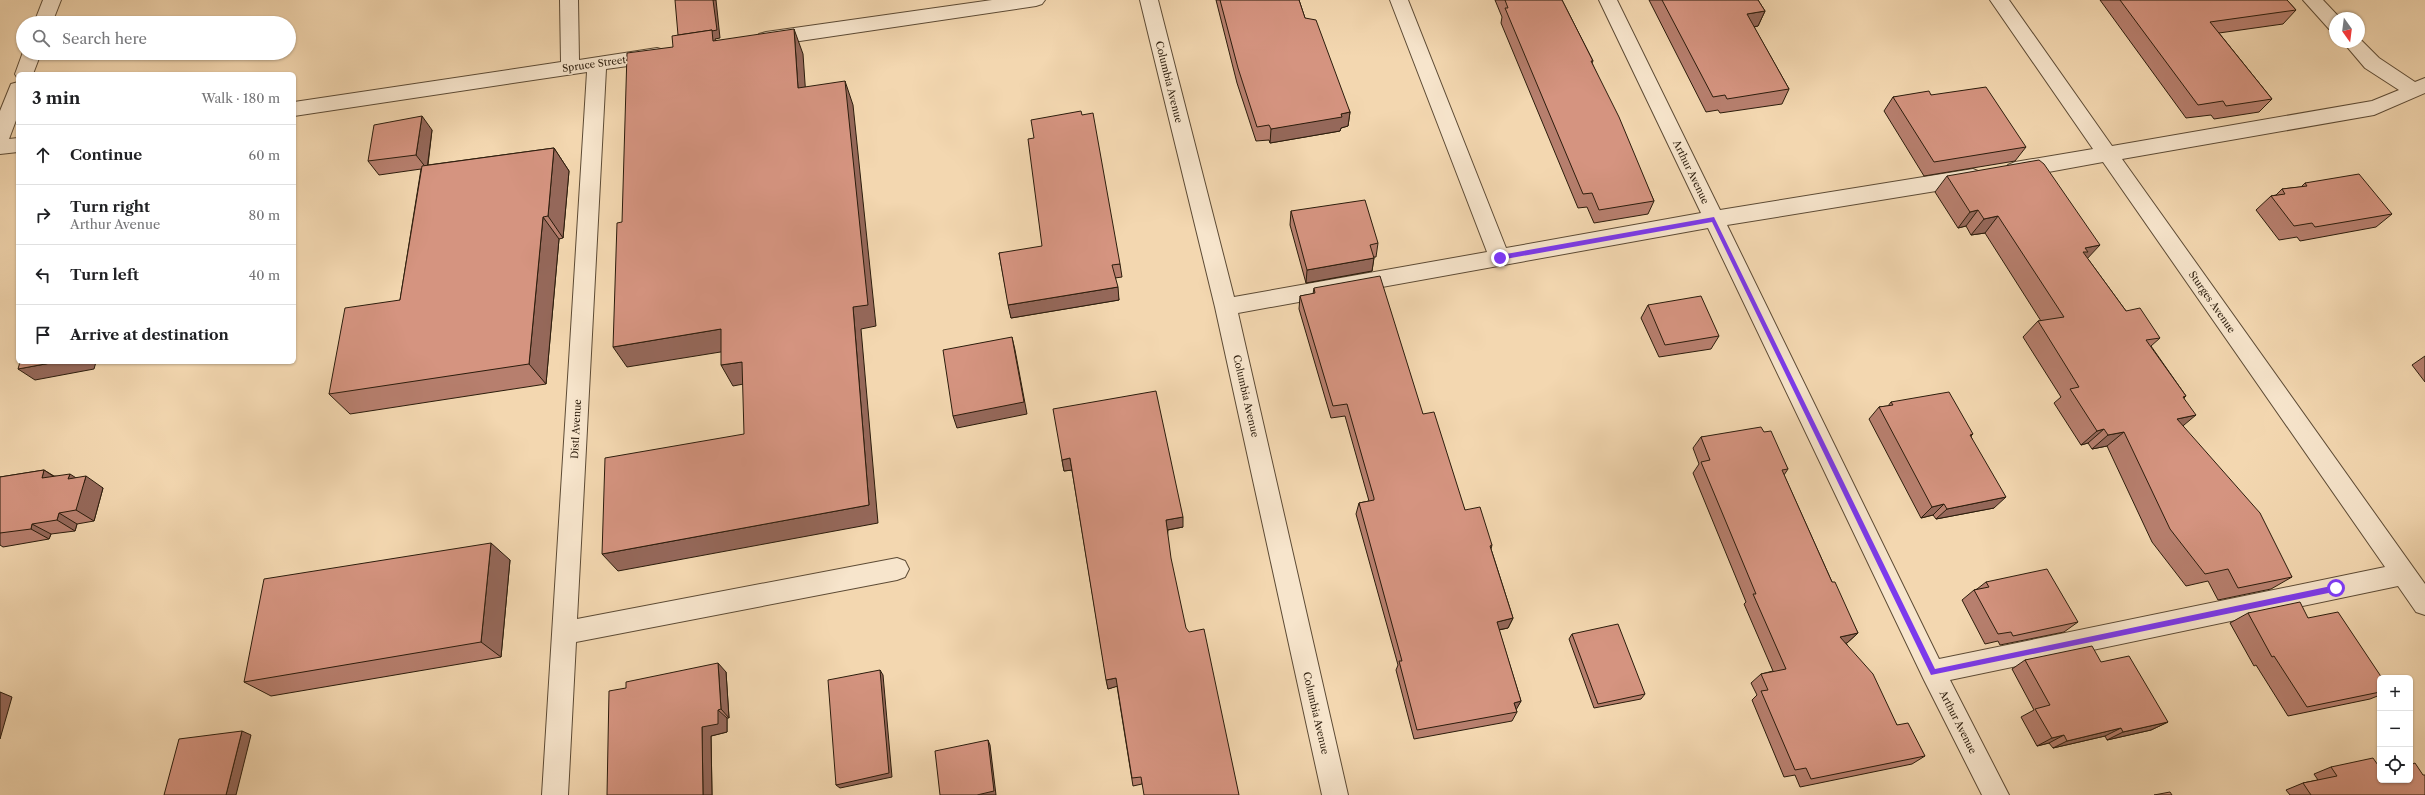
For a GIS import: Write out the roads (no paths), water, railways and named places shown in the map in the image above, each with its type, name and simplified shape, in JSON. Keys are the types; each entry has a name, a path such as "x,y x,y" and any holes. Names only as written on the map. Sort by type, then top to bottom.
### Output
{"street":[{"path":"46,16 52,0"},
{"path":"569,0 570,68"},
{"path":"745,42 930,8 1036,0"},
{"name":"Columbia Avenue","path":"1149,0 1226,307 1335,795"},
{"path":"1399,0 1500,258"},
{"name":"Arthur Avenue","path":"1608,0 1933,672 1996,795"},
{"name":"Sturges Avenue","path":"1999,0 2425,604"},
{"path":"2312,0 2329,18"},
{"path":"2358,48 2372,63 2420,88"},
{"name":"Spruce Street","path":"296,109 675,52"},
{"path":"25,72 29,60"},
{"name":"Distl Avenue","path":"555,795 597,64"},
{"path":"1226,307 1714,219 2108,154 2374,108 2420,88"},
{"path":"0,137 16,95"},
{"path":"0,147 16,145"},
{"path":"565,633 897,569"},
{"path":"1933,672 2404,574"}]}
